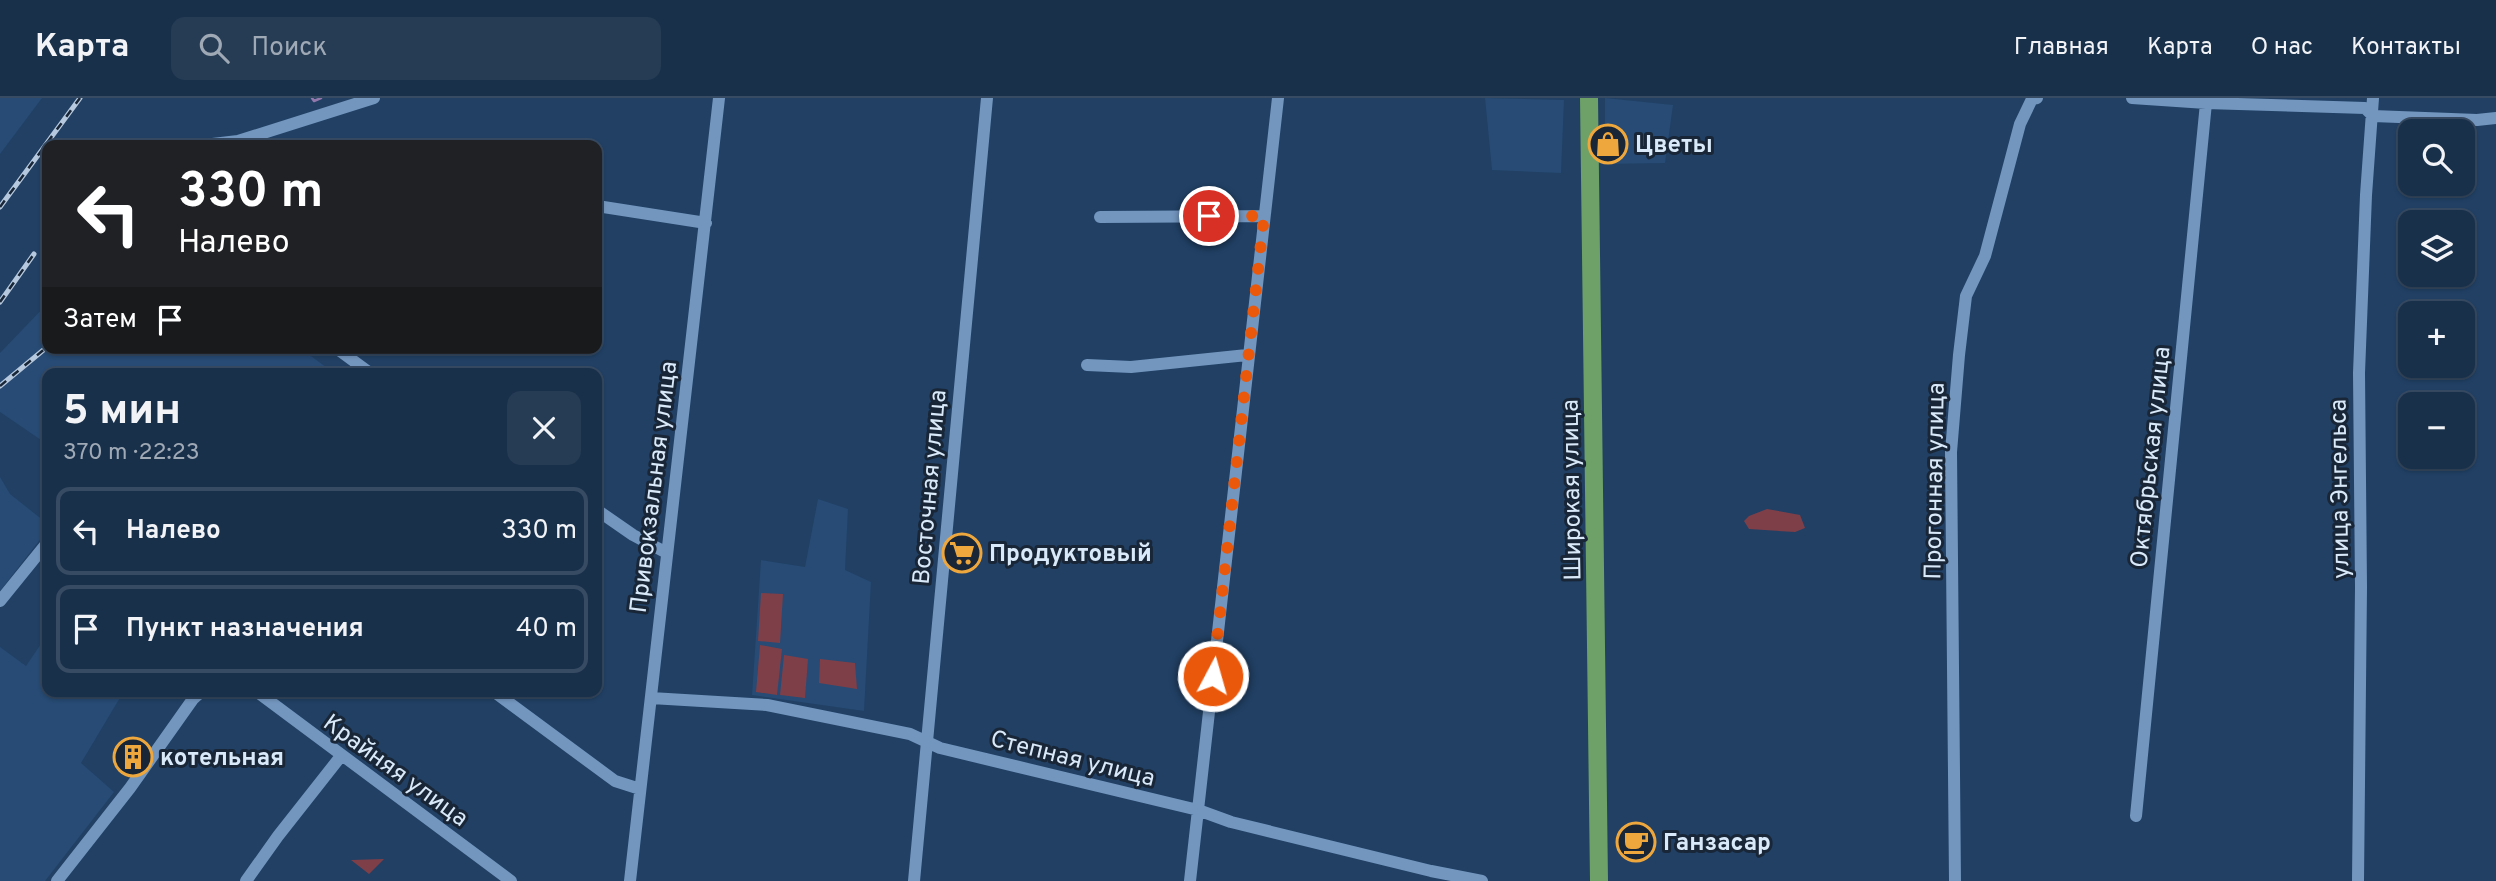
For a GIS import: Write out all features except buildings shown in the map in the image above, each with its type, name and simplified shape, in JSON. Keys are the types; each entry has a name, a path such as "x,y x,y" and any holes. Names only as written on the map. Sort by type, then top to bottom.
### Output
{"main road":[{"name":"Широкая улица","path":"1589,98 1599,881"}],"street":[{"path":"242,140 374,98"},
{"name":"Привокзальная улица","path":"630,881 665,552 719,98"},
{"name":"Восточная улица","path":"914,881 987,98"},
{"path":"1190,881 1247,355 1278,98"},
{"name":"Прогонная улица","path":"1955,881 1951,452 1959,355 1966,296 1985,256 2020,124 2032,99 2037,98"},
{"path":"2132,98 2365,108 2373,116 2477,120 2496,118"},
{"name":"улица Энгельса","path":"2358,881 2361,587 2359,373 2373,98"},
{"name":"Октябрьская улица","path":"2136,816 2206,103"},
{"path":"2477,120 2496,127"},
{"path":"602,207 706,223"},
{"path":"1100,218 1264,216"},
{"path":"344,354 363,368"},
{"path":"1087,365 1131,367 1247,355"},
{"path":"602,513 633,535 665,552"},
{"path":"0,601 42,549"},
{"path":"57,881 130,788 195,697"},
{"name":"Крайняя улица","path":"264,697 511,881"},
{"path":"501,697 615,781 640,789"},
{"name":"Степная улица","path":"651,698 767,705 911,734 940,748 1198,810 1231,822 1482,881"},
{"path":"246,881 341,756"}],"shaded area":[{"path":"0,98 42,98 0,154"},
{"path":"1485,98 1564,100 1561,173 1492,170"},
{"path":"1605,98 1673,105 1665,163 1605,164"},
{"path":"42,309 42,354 308,354 327,368 42,368 42,441 0,412 0,353"},
{"path":"0,477 10,494 42,519 42,537 0,591"},
{"path":"818,499 848,509 845,570 871,582 864,711 752,695 761,560 805,567"},
{"path":"1767,509 1800,515 1805,528 1795,532 1749,529 1744,521 1749,516"},
{"path":"761,593 783,594 780,643 758,641"},
{"path":"42,642 42,697 120,697 81,763 114,792 45,881 0,881 0,647 26,666"},
{"path":"760,645 782,649 777,695 756,692"},
{"path":"784,655 808,659 805,698 780,695"},
{"path":"820,659 855,663 857,689 819,683"},
{"path":"384,859 369,874 351,860"}],"waterway":[{"path":"312,98 314,101 321,98"}],"railway":[{"path":"49,140 80,98"},
{"path":"0,207 42,150"},
{"path":"0,302 34,254"},
{"path":"0,386 42,351"}],"place":[{"name":"Цветы","path":"1608,144"},
{"name":"Продуктовый","path":"962,553"},
{"name":"котельная","path":"133,757"},
{"name":"Ганзасар","path":"1636,842"}],"route":[{"path":"1209,216 1264,216 1213,676"}]}
